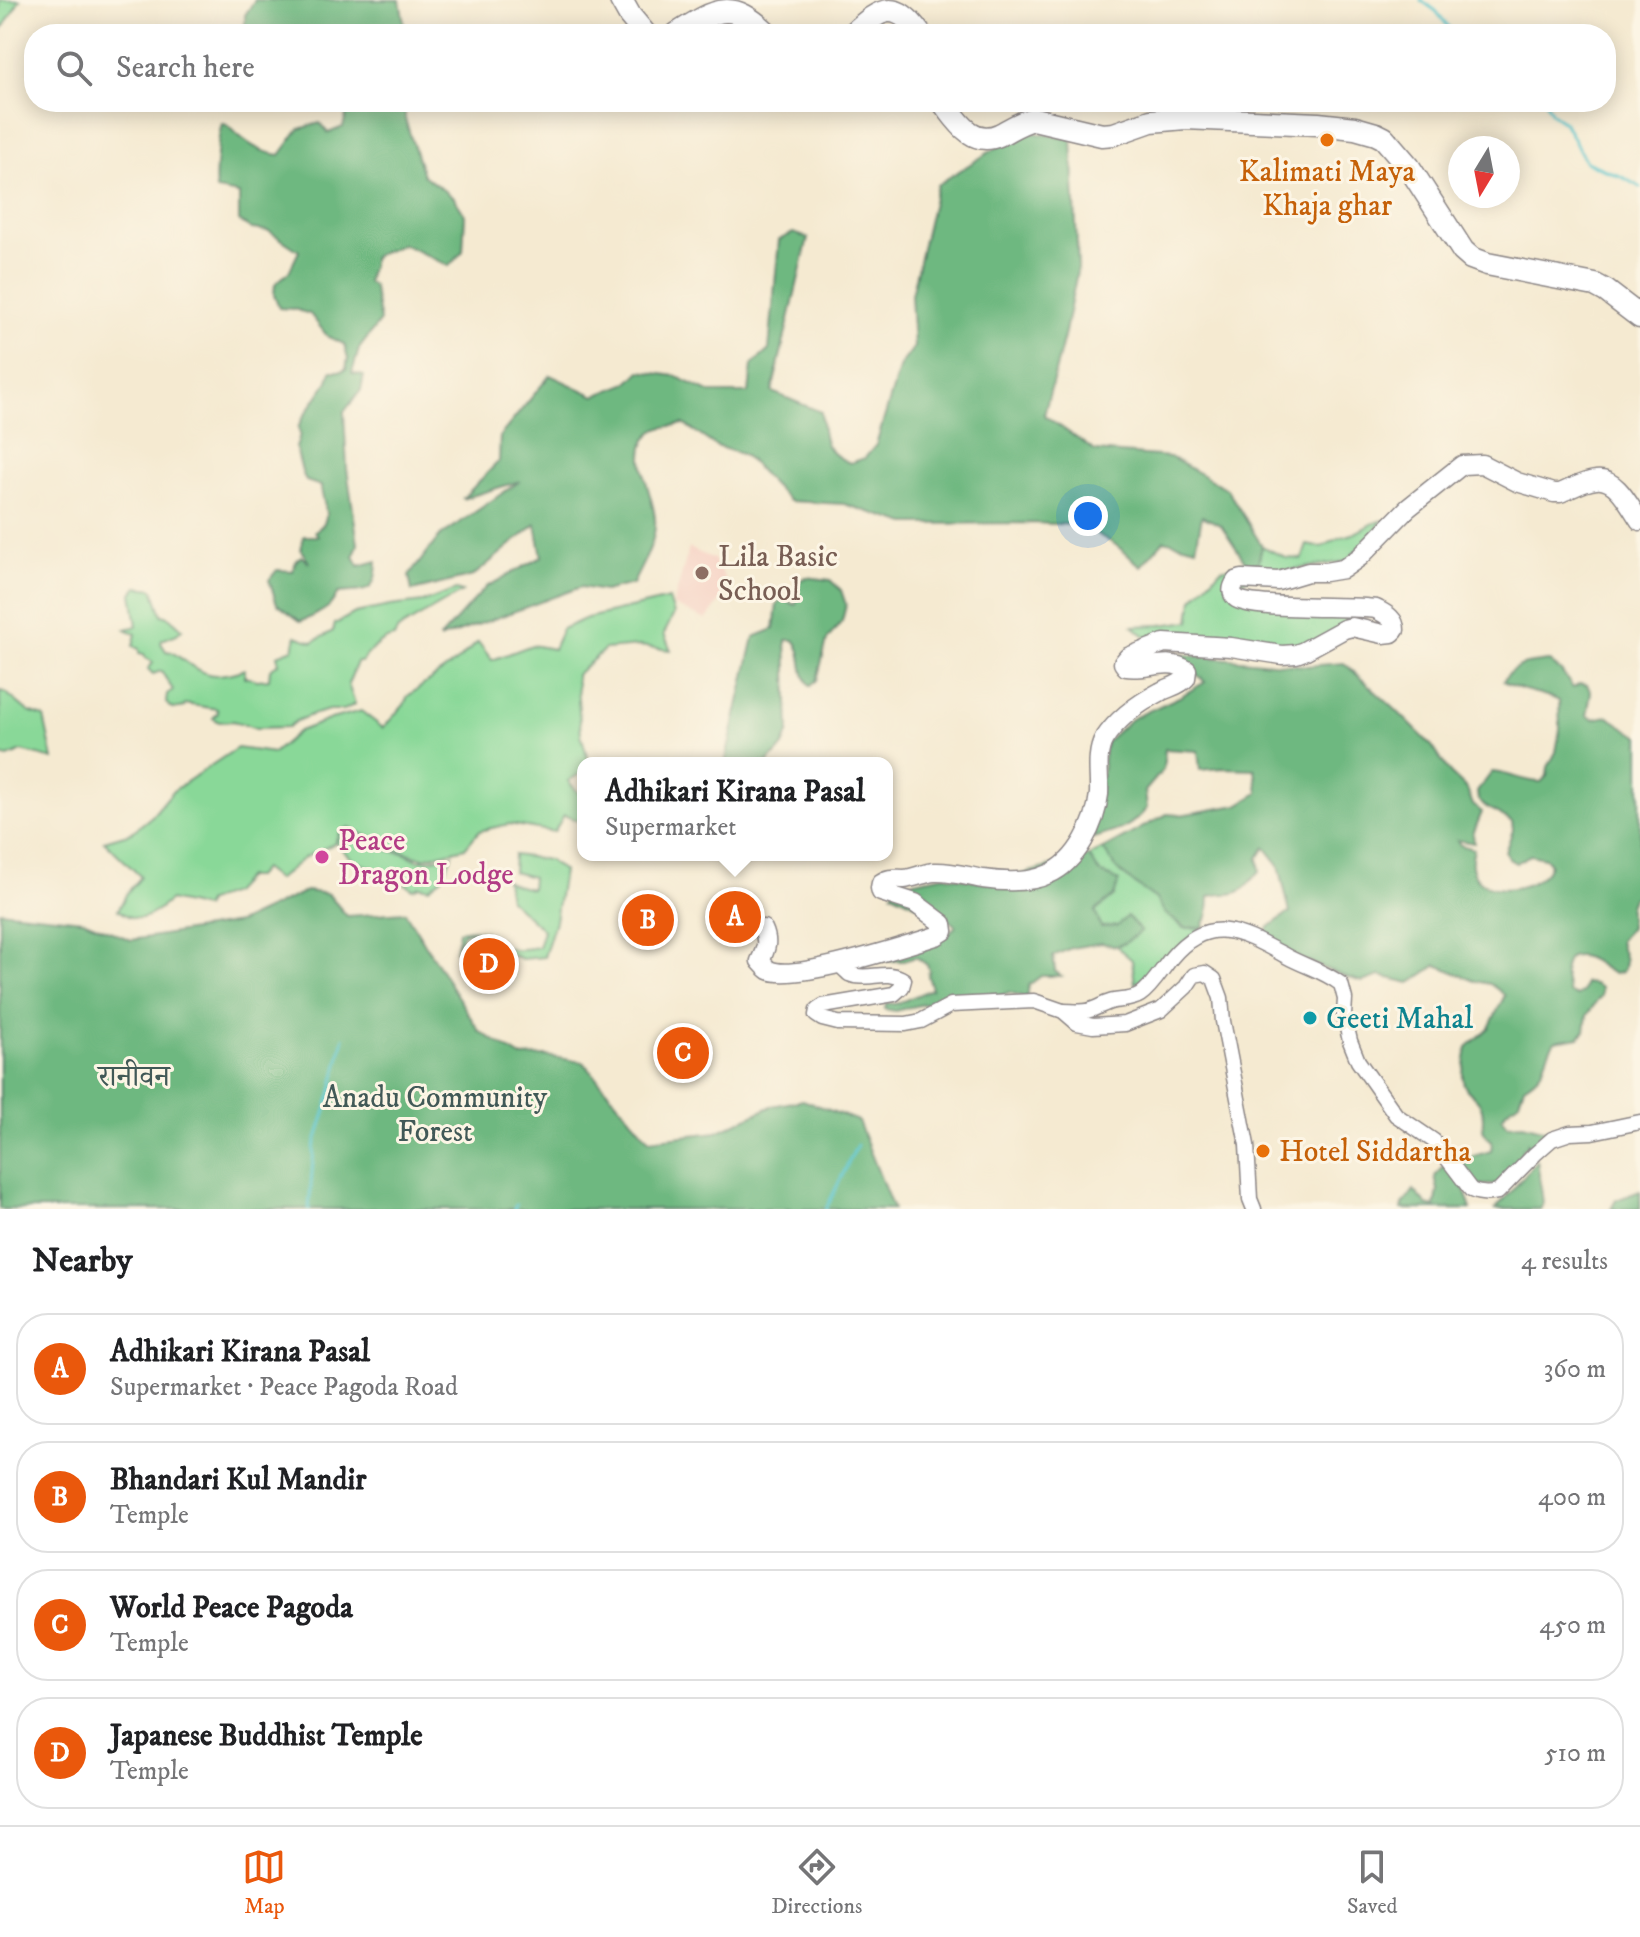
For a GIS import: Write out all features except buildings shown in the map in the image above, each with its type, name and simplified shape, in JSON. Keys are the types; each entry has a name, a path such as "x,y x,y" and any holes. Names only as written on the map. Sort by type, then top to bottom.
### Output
{"highway":[{"path":"621,0 637,24"},
{"path":"692,24 731,2 743,4 760,24"},
{"path":"864,24 884,7 894,6 903,9 914,24"},
{"path":"951,112 970,134 983,138 1034,119 1102,135 1151,121 1185,118 1318,124 1365,130 1384,138 1399,154 1457,244 1471,258 1487,264 1595,285 1640,317"}],"main road":[{"path":"763,929 767,938 766,949 760,961 768,970 781,972 839,964 944,931 943,924 915,903 881,892 881,883 887,879 906,879 934,872 1017,881 1044,877 1063,866 1092,822 1099,793 1099,755 1105,738 1126,714 1186,678 1187,670 1179,665 1126,667 1123,663 1128,657 1164,643 1296,654 1352,627 1392,633 1395,630 1393,620 1376,609 1241,601 1232,592 1232,586 1242,579 1278,581 1308,572 1343,569 1360,557 1401,514 1462,465 1482,464 1517,482 1554,493 1602,480 1610,483 1624,497 1640,521"}],"street":[{"path":"839,964 849,974 896,974 904,980 902,987 894,994 823,1006 817,1010 816,1015 822,1019 838,1023 906,1024 921,1021 951,1005 1034,1001 1063,1011 1089,1011 1143,993 1174,955 1196,936 1208,931 1234,931 1325,972 1341,984 1345,999 1344,1015 1358,1061 1396,1115 1434,1141 1475,1192 1498,1192 1552,1139 1570,1133 1592,1132 1640,1122"},
{"path":"1063,1011 1077,1023 1093,1026 1125,1024 1161,1010 1186,987 1194,975 1205,973 1214,979 1221,998 1247,1145 1250,1199 1254,1209"}],"shaded area":[{"name":"Lila Basic School","path":"689,548 714,559 730,588 706,620 673,605"}],"green space":[{"path":"0,0 20,0 0,33"},
{"path":"255,0 400,0 404,23 245,24 245,15"},
{"path":"347,112 405,112 423,175 454,198 465,215 463,251 449,266 403,244 374,256 367,282 373,286 380,321 359,349 352,373 364,376 361,390 344,412 347,469 358,544 354,556 359,566 377,561 376,572 368,589 338,593 328,607 300,621 277,604 269,580 277,570 293,571 301,556 309,563 301,549 304,536 318,536 315,531 325,522 321,486 306,481 302,472 296,448 300,434 298,428 328,381 331,371 346,369 348,359 344,344 328,337 310,314 279,308 274,295 275,284 289,272 299,251 269,231 252,229 239,221 239,194 216,190 217,157 222,123 253,146 280,155 299,129 320,123 328,133 343,127"},
{"path":"1023,131 1072,139 1078,267 1044,415 1095,451 1170,457 1227,489 1262,546 1258,563 1246,563 1221,525 1202,516 1196,548 1164,540 1141,566 1116,545 1081,525 907,524 844,504 789,501 744,455 716,446 684,424 654,431 642,451 655,526 650,548 633,584 604,591 581,587 439,639 486,587 542,557 536,524 473,576 412,591 409,576 439,537 520,481 462,499 499,461 500,436 550,375 595,396 628,383 640,371 675,376 711,393 749,393 752,365 769,350 779,240 793,233 808,238 772,392 821,412 826,444 841,459 850,463 865,458 876,445 900,366 914,347 911,295 937,185"},
{"path":"1384,520 1347,561 1259,572 1228,590 1359,618 1379,627 1358,622 1299,648 1146,637 1133,626 1190,621 1193,599 1221,569 1258,563 1262,546 1286,558 1302,559 1307,545 1324,546"},
{"path":"806,577 830,580 841,590 846,605 842,621 827,640 817,680 811,686 805,676 798,645 794,640 786,640 789,731 783,746 773,757 726,757 754,637 774,629 777,605 782,599 796,605 799,581"},
{"path":"137,587 153,589 162,615 182,629 162,640 166,651 206,673 222,675 245,669 245,677 257,680 269,679 270,669 279,663 277,655 293,649 296,636 313,642 355,613 423,602 456,590 462,592 402,627 394,637 380,643 361,662 357,662 348,684 355,704 344,710 311,715 288,727 256,728 232,721 219,722 213,718 218,713 217,709 185,704 173,709 166,703 167,694 173,690 161,671 153,674 148,669 153,663 133,646 136,634 126,629 137,626 132,593"},
{"path":"669,599 674,614 664,634 671,650 639,646 605,649 576,675 581,734 587,757 577,757 577,776 568,781 577,791 577,820 564,815 554,832 509,824 479,831 465,848 423,858 386,846 349,827 340,831 334,844 305,857 277,880 263,869 256,877 247,877 232,893 208,901 204,908 170,900 146,917 133,918 118,910 141,877 104,841 131,833 152,816 173,791 237,748 273,753 299,731 361,711 383,728 408,696 478,642 492,660 532,645 553,649 562,629 587,618"},
{"path":"1175,654 1306,666 1344,663 1432,746 1450,773 1467,789 1473,805 1482,812 1473,834 1474,843 1457,840 1460,845 1474,849 1472,867 1478,879 1489,886 1503,889 1533,882 1544,874 1550,864 1545,858 1530,855 1516,863 1509,859 1505,852 1513,830 1512,822 1478,800 1477,792 1492,772 1541,782 1547,776 1556,752 1560,730 1559,701 1503,681 1512,670 1522,665 1548,661 1561,671 1573,688 1580,684 1587,685 1591,692 1587,716 1594,719 1607,716 1640,737 1640,894 1630,902 1630,928 1619,941 1624,967 1622,972 1614,974 1583,957 1570,957 1567,961 1565,975 1569,993 1577,996 1583,991 1585,983 1601,988 1601,996 1587,1015 1585,1031 1579,1037 1555,1041 1542,1070 1524,1086 1519,1101 1502,1118 1507,1125 1523,1124 1546,1130 1542,1142 1533,1152 1527,1142 1528,1147 1523,1148 1519,1159 1507,1170 1498,1185 1471,1185 1464,1174 1460,1160 1491,1151 1492,1141 1484,1132 1481,1106 1465,1087 1463,1075 1467,1047 1489,1028 1505,995 1490,984 1437,965 1410,983 1380,976 1362,982 1296,957 1265,938 1269,927 1290,913 1279,865 1265,847 1258,858 1260,871 1249,884 1235,893 1209,897 1203,927 1185,928 1165,913 1156,899 1117,869 1103,849 1167,814 1180,815 1238,805 1258,793 1255,769 1200,770 1198,751 1165,749 1163,770 1145,791 1147,808 1129,825 1093,838 1106,742 1131,719 1205,682"},
{"path":"0,691 29,712 44,717 53,759 22,751 8,757 0,755"},
{"path":"350,829 387,850 418,860 452,855 442,878 429,888 420,886 413,889 390,873 372,873 372,867 356,862 344,852 336,843 341,833"},
{"path":"1103,849 1117,869 1157,899 1165,913 1184,928 1203,927 1135,984 1132,960 1116,946 1125,943 1117,926 1101,928 1095,912 1114,896 1089,856"},
{"path":"514,855 548,860 563,871 555,921 544,957 522,959 508,954 475,931 463,933 455,952 459,931 471,930 487,933 509,948 538,947 543,930 509,899 506,880 531,889 532,877 513,872"},
{"path":"1089,856 1099,872 1119,881 1114,896 1095,911 1101,927 1117,926 1127,916 1141,931 1125,943 1071,948 1053,956 1055,971 1061,976 1041,976 1029,985 1027,998 1009,992 998,997 948,998 895,1011 885,1009 886,1003 896,1004 932,989 929,970 916,957 903,961 875,960 948,934 956,926 946,918 892,893 896,885 944,875 989,883"},
{"path":"306,891 328,894 347,916 405,912 479,1031 521,1057 546,1056 583,1062 649,1140 717,1132 772,1106 803,1100 858,1121 893,1209 0,1209 0,911 83,920 131,940 238,923"},
{"path":"1537,1160 1543,1202 1541,1209 1495,1209 1511,1192"},
{"path":"1445,1166 1462,1182 1471,1209 1402,1209 1414,1190 1427,1205 1435,1207 1438,1190 1435,1176"},
{"path":"1640,1191 1640,1209 1611,1209 1616,1200"}],"waterway":[{"path":"1421,0 1446,24"},
{"path":"1551,112 1564,122 1586,162 1640,187"},
{"path":"309,1209 314,1148 344,1038"},
{"path":"826,1209 857,1145"},
{"path":"514,1209 516,1205"}],"place":[{"name":"Kalimati Maya Khaja ghar","path":"1327,140"},
{"name":"Lila Basic School","path":"702,573"},
{"name":"Peace Dragon Lodge","path":"322,857"},
{"name":"Adhikari Kirana Pasal","path":"735,917"},
{"name":"Bhandari Kul Mandir","path":"648,920"},
{"name":"Japanese Buddhist Temple","path":"489,964"},
{"name":"Geeti Mahal","path":"1310,1018"},
{"name":"World Peace Pagoda","path":"683,1053"},
{"name":"Hotel Siddartha","path":"1263,1151"}],"park label":[{"name":"रानीवन","path":"134,1076"},
{"name":"Anadu Community Forest","path":"435,1114"}]}
